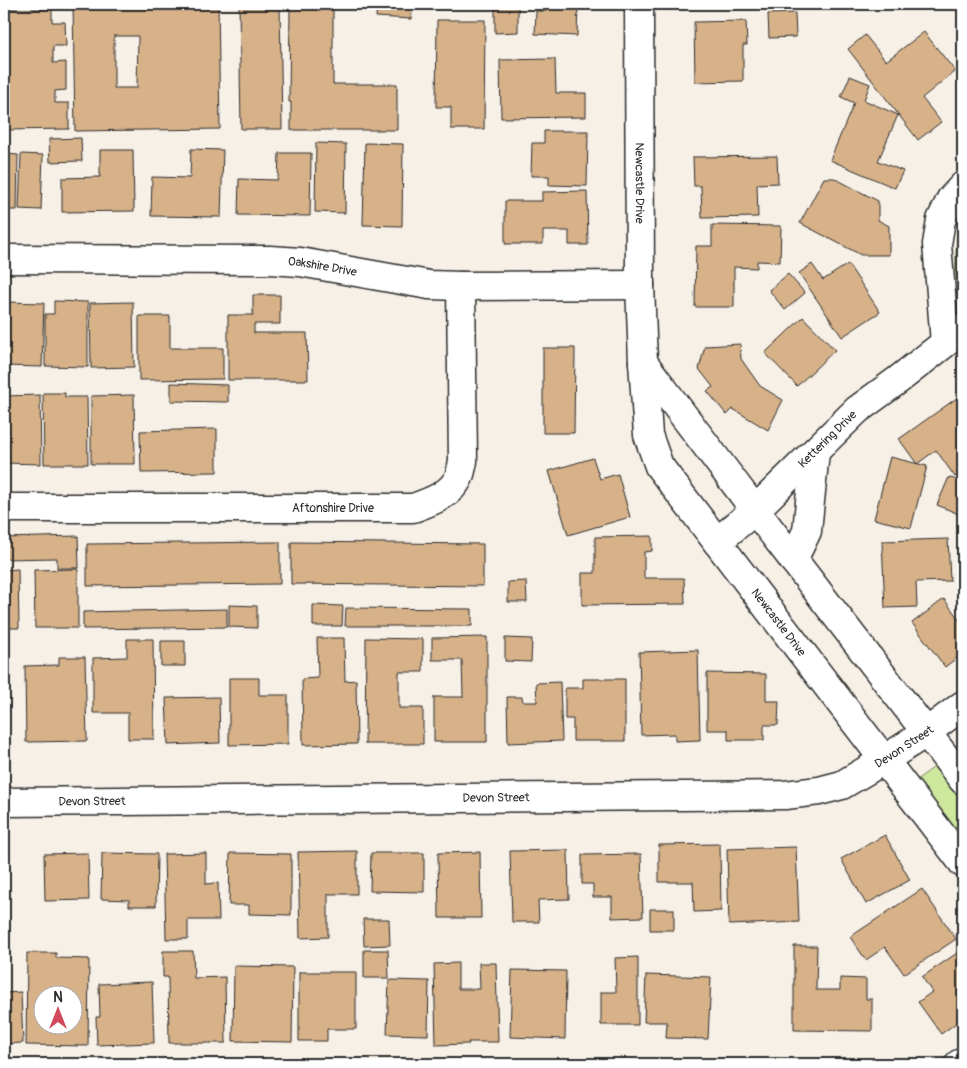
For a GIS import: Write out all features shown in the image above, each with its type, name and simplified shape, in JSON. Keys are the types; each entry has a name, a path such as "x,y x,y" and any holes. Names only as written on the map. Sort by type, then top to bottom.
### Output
{"street":[{"name":"Newcastle Drive","path":"639,4 640,285 643,362 648,435 659,466 963,863"},
{"name":"Kettering Drive","path":"717,542 754,510 857,410 954,336 937,244 941,220 951,199 963,186"},
{"name":"Oakshire Drive","path":"4,260 270,260 300,262 429,284 461,286 640,285"},
{"name":"Aftonshire Drive","path":"4,508 413,508 434,500 450,490 459,477 463,461 461,286"},
{"path":"643,362 754,510 963,780"},
{"path":"794,560 807,531 815,452"},
{"name":"Devon Street","path":"4,802 785,795 819,791 842,785 927,732 963,704"},
{"path":"959,1064 963,1062"}],"green space":[{"path":"963,212 963,296 957,286 956,248"},
{"path":"937,765 963,799 963,843 915,781"}],"building":[{"path":"73,4 218,4 220,129 75,131","holes":["114,36 138,36 137,88 114,88"]},
{"path":"239,4 280,4 282,129 241,129"},
{"path":"377,4 412,4 411,19 376,17"},
{"path":"495,4 518,4 518,32 495,33"},
{"path":"546,4 578,4 577,36 535,34 536,11 546,11"},
{"path":"676,4 705,4 705,7 676,8"},
{"path":"880,4 907,4 907,5 880,6"},
{"path":"290,6 333,6 333,84 397,84 397,130 291,130 291,102 289,102"},
{"path":"4,9 52,9 52,22 65,22 66,46 53,46 53,63 66,62 66,90 55,91 55,103 69,103 69,129 4,130"},
{"path":"795,13 796,37 769,38 768,14"},
{"path":"437,20 485,20 484,129 451,129 451,107 436,107"},
{"path":"746,21 747,45 743,45 743,81 695,82 694,22"},
{"path":"924,32 955,71 922,98 941,122 918,140 848,49 865,35 886,61"},
{"path":"555,59 556,93 586,93 586,117 501,118 500,60"},
{"path":"850,76 870,84 864,100 898,115 878,161 903,171 895,188 830,160 854,103 841,97"},
{"path":"544,131 588,131 587,186 549,185 549,176 531,176 532,143 544,143"},
{"path":"81,138 82,161 50,162 49,139"},
{"path":"316,143 346,144 345,213 315,212"},
{"path":"365,143 403,144 402,226 363,225"},
{"path":"191,149 223,150 221,217 151,216 152,177 190,178"},
{"path":"100,150 133,150 134,211 62,212 62,178 100,177"},
{"path":"279,153 311,153 310,216 238,215 239,179 278,180"},
{"path":"4,154 18,155 17,210 4,210"},
{"path":"21,154 43,155 41,210 19,209"},
{"path":"777,156 778,183 757,184 758,217 702,218 701,186 694,186 693,157"},
{"path":"824,178 834,178 878,201 878,220 889,226 889,255 861,255 800,223"},
{"path":"587,191 588,245 569,245 569,231 543,231 543,244 505,244 505,201 542,201 542,192"},
{"path":"712,225 781,226 780,262 757,261 757,268 734,267 734,307 695,307 696,246 712,246"},
{"path":"812,264 823,280 848,264 880,312 842,337 799,273"},
{"path":"788,274 805,293 785,310 769,290"},
{"path":"253,295 280,295 280,324 254,324 254,333 307,333 308,380 228,380 228,315 253,315"},
{"path":"54,301 88,302 88,367 45,366 45,314 54,314"},
{"path":"4,302 44,303 42,367 4,366"},
{"path":"133,302 134,367 91,368 90,303"},
{"path":"139,316 170,316 170,348 223,348 223,379 139,380"},
{"path":"803,317 835,350 797,386 765,353"},
{"path":"740,344 741,359 760,386 783,400 768,430 733,409 727,415 707,391 713,387 699,369 705,346"},
{"path":"543,348 575,348 574,433 543,433"},
{"path":"171,383 228,385 228,402 171,401"},
{"path":"43,393 65,393 65,397 87,397 88,464 44,464"},
{"path":"40,395 41,464 4,463 4,396"},
{"path":"134,395 135,464 91,464 91,396"},
{"path":"961,395 963,399 963,438 958,441 963,449 963,471 955,477 936,450 917,464 899,439"},
{"path":"217,429 217,472 141,473 140,431"},
{"path":"890,457 927,466 911,528 874,519"},
{"path":"593,458 600,479 618,474 630,517 568,535 549,471"},
{"path":"949,477 963,483 963,510 961,515 937,505"},
{"path":"78,536 79,568 57,568 57,558 4,559 4,538"},
{"path":"652,536 652,551 644,552 644,578 684,578 685,604 582,605 582,573 595,573 595,537"},
{"path":"948,539 950,581 916,582 917,607 885,608 882,541"},
{"path":"280,542 280,584 87,586 87,544"},
{"path":"291,542 483,544 483,586 291,584"},
{"path":"18,569 19,628 4,628 4,570"},
{"path":"78,569 78,628 35,628 34,570"},
{"path":"526,581 527,602 508,602 508,582"},
{"path":"944,599 963,625 963,653 945,667 912,623"},
{"path":"229,605 257,606 257,628 229,627"},
{"path":"313,605 343,606 342,626 313,626"},
{"path":"346,608 472,609 472,626 345,626"},
{"path":"227,609 227,627 83,629 83,612"},
{"path":"487,637 487,742 434,742 434,697 463,697 462,660 432,660 432,638"},
{"path":"317,638 344,638 345,681 356,680 357,744 303,745 302,679 318,678"},
{"path":"366,638 423,639 423,672 399,672 399,708 423,708 423,744 365,744"},
{"path":"505,638 532,639 531,662 505,661"},
{"path":"127,639 153,639 154,739 128,739 128,713 93,713 93,658 127,657"},
{"path":"161,641 185,641 185,666 161,666"},
{"path":"698,650 700,740 675,741 675,734 641,735 639,652"},
{"path":"59,657 85,657 87,741 26,742 25,666 59,665"},
{"path":"707,673 766,674 766,701 779,701 778,725 764,725 764,740 728,740 728,730 707,730"},
{"path":"229,678 259,678 259,695 288,695 288,744 229,745"},
{"path":"583,679 625,679 625,741 573,741 573,719 565,719 565,688 583,688"},
{"path":"560,682 562,741 508,743 507,697 522,697 523,702 537,702 536,683"},
{"path":"219,697 220,743 168,745 166,698"},
{"path":"885,835 910,880 866,904 841,859"},
{"path":"720,844 721,911 694,912 693,882 659,882 659,845"},
{"path":"796,847 799,922 729,925 727,849"},
{"path":"568,850 569,899 538,900 539,922 512,922 510,851"},
{"path":"357,851 357,894 328,894 328,937 300,938 298,852"},
{"path":"480,852 481,918 439,918 438,853"},
{"path":"88,853 89,900 45,901 44,854"},
{"path":"102,853 157,854 156,906 129,906 129,900 101,899"},
{"path":"206,853 206,884 218,883 219,920 188,920 188,939 166,939 164,854"},
{"path":"230,853 291,854 291,915 249,914 249,905 229,905"},
{"path":"371,853 424,853 424,892 370,891"},
{"path":"641,854 643,917 612,918 612,897 593,897 593,884 582,884 582,855"},
{"path":"922,889 956,939 904,974 885,947 866,960 850,937"},
{"path":"650,909 674,909 674,930 650,930"},
{"path":"363,919 389,919 390,945 364,946"},
{"path":"794,946 817,946 816,990 840,990 840,978 866,979 866,999 872,999 872,1031 794,1030"},
{"path":"963,949 963,1018 941,1034 918,1002 932,992 922,977"},
{"path":"364,950 388,950 389,978 364,978"},
{"path":"163,951 193,951 194,978 225,977 226,1043 169,1043 168,977 163,977"},
{"path":"27,953 56,953 56,958 89,959 88,1046 26,1045"},
{"path":"638,957 638,1025 601,1025 601,992 616,992 615,958"},
{"path":"458,963 458,989 480,989 479,963 496,963 498,1042 436,1045 434,964"},
{"path":"234,966 293,967 292,1042 233,1041"},
{"path":"512,970 566,971 565,1039 510,1037"},
{"path":"299,972 356,972 356,1029 327,1029 327,1041 299,1041"},
{"path":"646,975 711,977 708,1039 666,1038 667,1022 644,1022"},
{"path":"389,980 429,981 428,1035 387,1034"},
{"path":"152,982 154,1043 97,1045 96,1017 100,1017 99,984"},
{"path":"21,992 23,1043 4,1044 4,993"}]}
